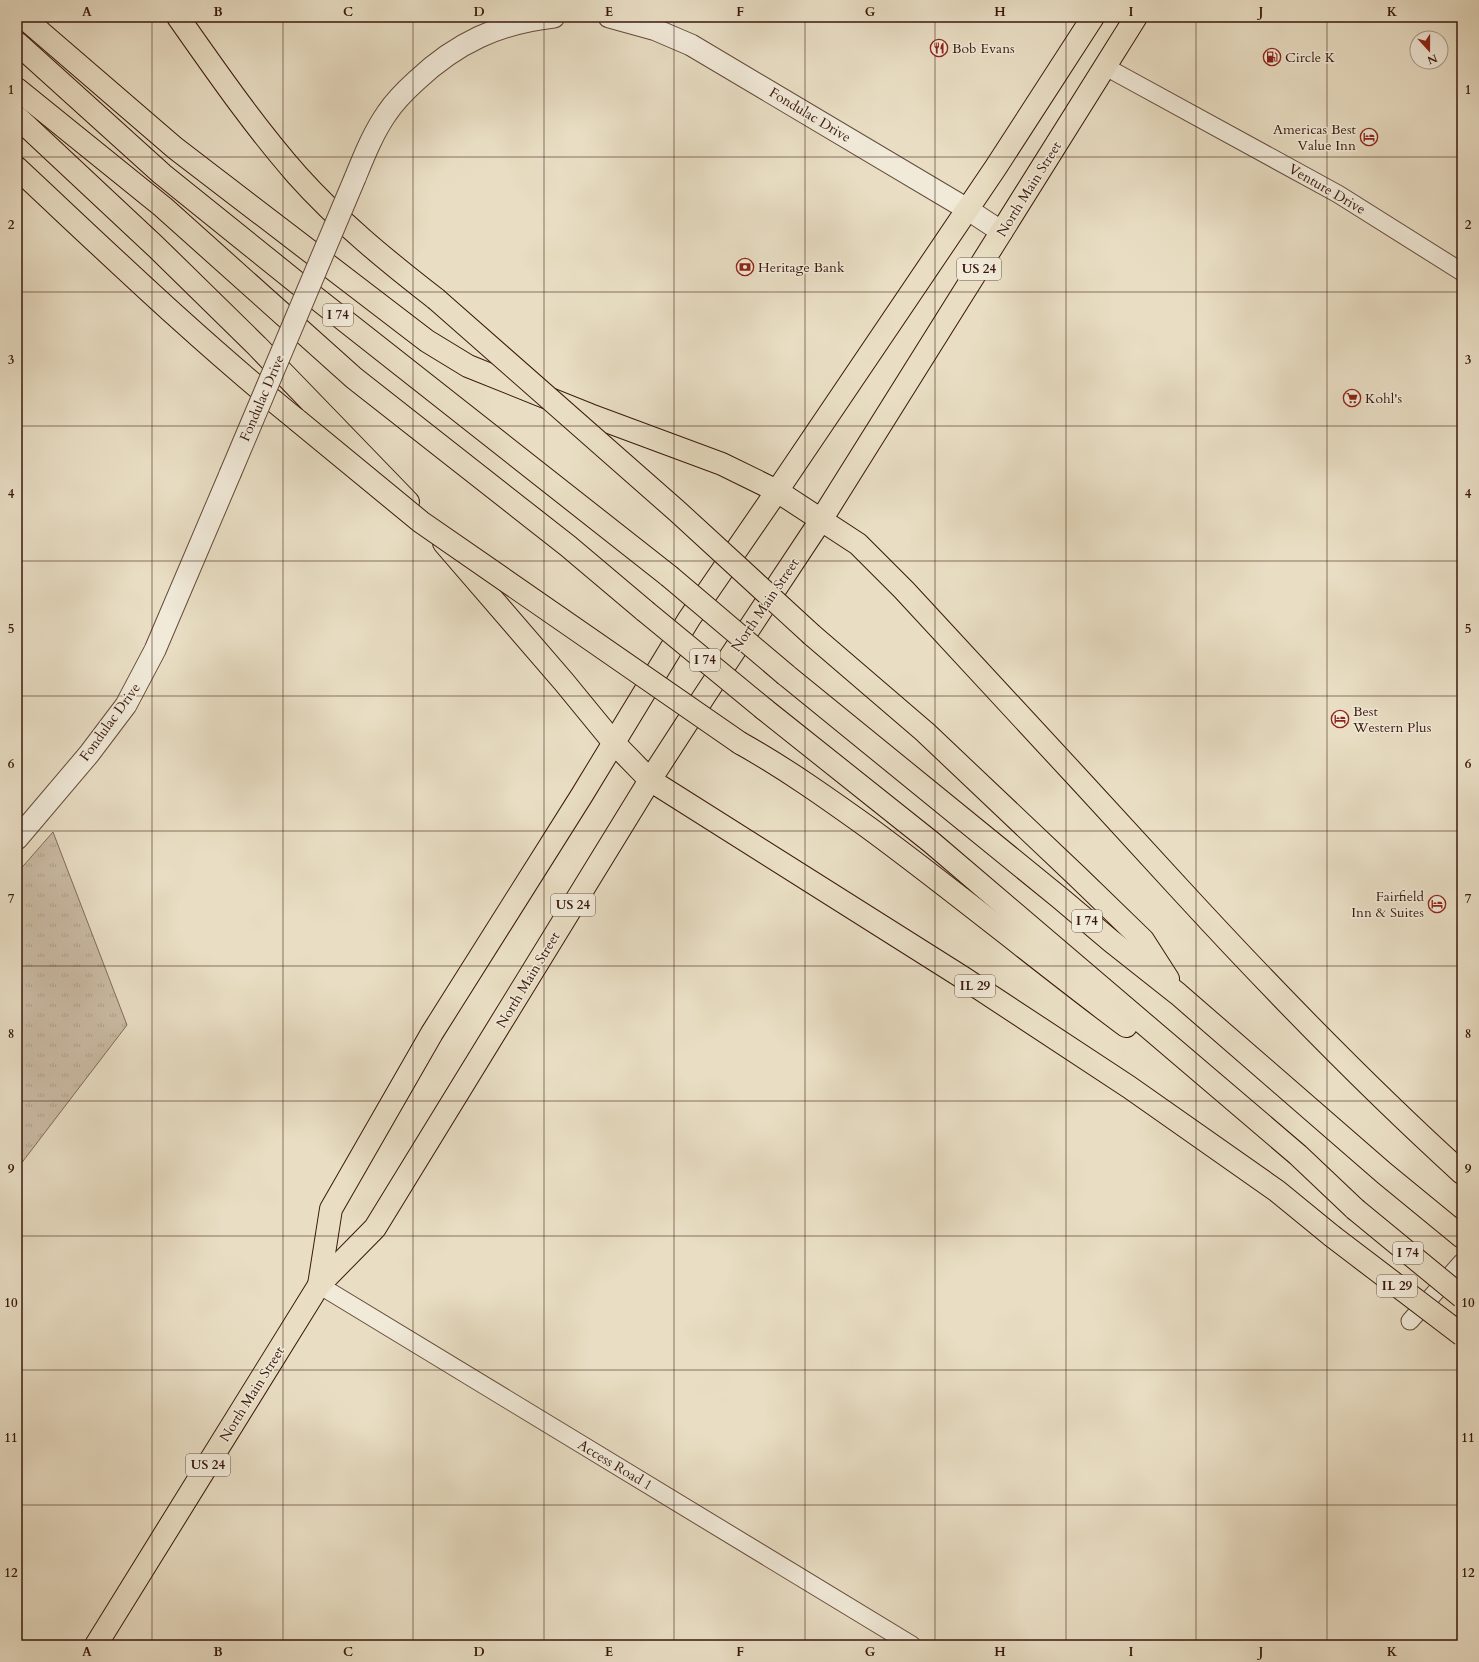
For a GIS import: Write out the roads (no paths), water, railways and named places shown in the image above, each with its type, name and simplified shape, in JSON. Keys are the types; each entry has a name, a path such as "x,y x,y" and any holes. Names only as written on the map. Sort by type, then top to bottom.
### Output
{"main road":[{"path":"23,17 181,153 421,337 449,355 468,366 590,415 722,464 777,491 858,544 904,590 1232,946 1343,1060 1462,1173"},
{"path":"178,17 238,100 298,176 362,239 436,299 677,511 812,635 925,732 1143,940 1178,994"},
{"name":"North Main Street","path":"319,1285 331,1209 442,1016 614,743 689,619 996,167 1093,17"},
{"name":"North Main Street","path":"96,1645 319,1285 376,1228 650,780 704,695 821,520 1136,17"},
{"name":"I 74","path":"17,44 162,174 329,308 669,576 1111,941 1178,994 1384,1173 1462,1237"},
{"name":"I 74","path":"17,89 163,208 354,378 568,546 764,709 931,842 1298,1155 1355,1209 1462,1297"},
{"path":"17,117 156,247 258,346 330,422 374,465 471,574 564,682 614,743"},
{"path":"17,168 156,298 246,379 421,522 740,743 776,763 840,807 902,852 1071,985 1298,1155"},
{"name":"IL 29","path":"614,743 650,780 968,981 1129,1087 1277,1192 1462,1335"}],"street":[{"name":"Fondulac Drive","path":"19,832 106,732 126,705 136,687 179,597 355,178 374,136 396,100 447,55 470,41 495,30 515,24 554,17"},
{"name":"Fondulac Drive","path":"609,17 656,30 691,44 967,209 1002,232"},
{"name":"Venture Drive","path":"1104,66 1338,194 1462,272"},
{"path":"1410,1321 1462,1262"},
{"name":"Access Road 1","path":"319,1285 912,1645"}],"place":[{"name":"Bob Evans","path":"939,48"},
{"name":"Circle K","path":"1272,57"},
{"name":"Americas Best Value Inn","path":"1369,137"},
{"name":"Heritage Bank","path":"745,267"},
{"name":"Kohl's","path":"1352,398"},
{"name":"Best Western Plus","path":"1340,719"},
{"name":"Fairfield Inn & Suites","path":"1437,904"}]}
